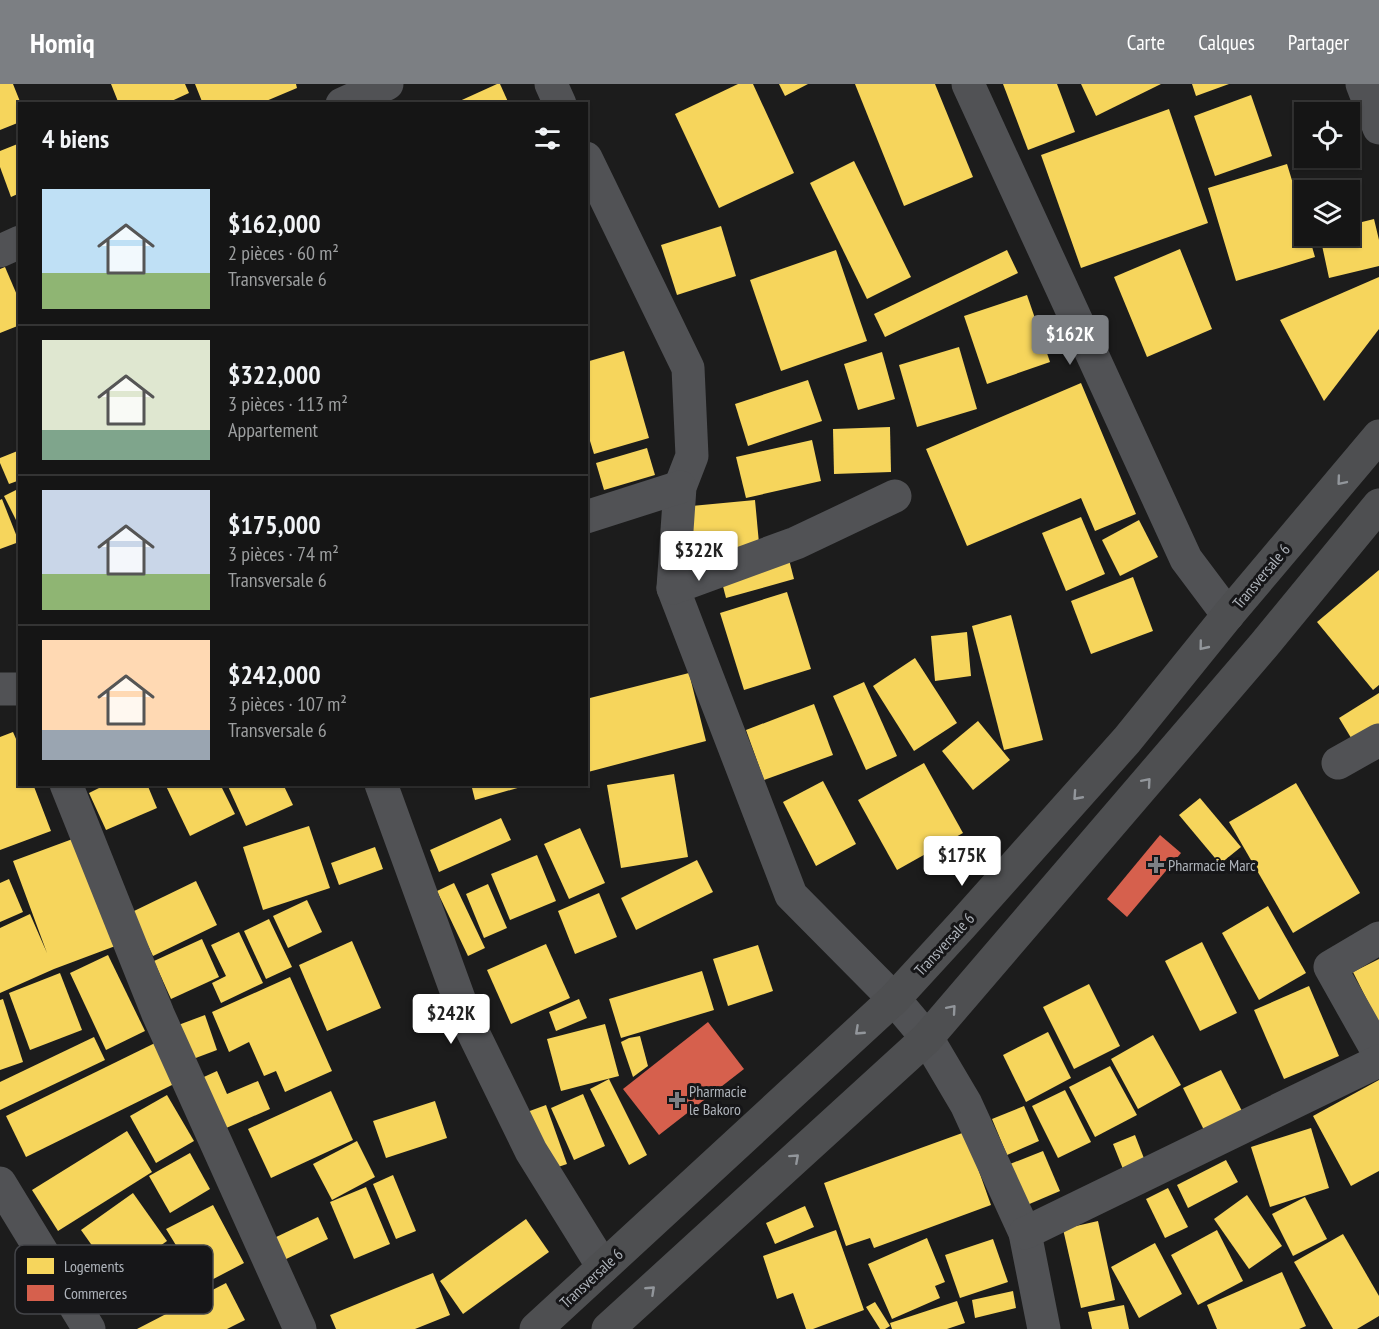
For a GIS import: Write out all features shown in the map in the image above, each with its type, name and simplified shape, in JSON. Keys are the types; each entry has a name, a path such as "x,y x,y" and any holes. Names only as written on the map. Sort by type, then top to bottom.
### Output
{"main road":[{"name":"Transversale 6","path":"536,1329 894,999 1127,740 1228,615 1379,436"},
{"path":"608,1329 927,1038 1226,689 1379,505"}],"street":[{"path":"346,102 387,84"},
{"path":"551,84 559,102"},
{"path":"968,84 1186,559 1228,615"},
{"path":"1362,84 1379,128"},
{"path":"588,162 688,368 692,456 680,487 673,588 791,895 894,999 927,1038 966,1104 1025,1233 1044,1329"},
{"path":"0,250 18,243"},
{"path":"588,516 680,487"},
{"path":"673,588 795,543 896,496"},
{"path":"1338,763 1379,740"},
{"path":"67,786 158,1014 300,1329"},
{"path":"382,786 466,1018 531,1151 603,1267"},
{"path":"1379,938 1330,967 1379,1054"},
{"path":"1025,1233 1379,1060"},
{"path":"0,1183 38,1245"},
{"path":"80,1314 89,1329"}],"building: Logements":[{"path":"0,84 13,84 20,102 18,102 18,123 0,130"},
{"path":"111,84 185,84 189,93 169,102 118,102"},
{"path":"195,84 296,84 297,88 264,102 202,102"},
{"path":"500,84 508,102 457,102"},
{"path":"738,84 753,84 794,173 719,208 675,114"},
{"path":"779,84 808,84 785,96"},
{"path":"855,84 935,84 973,177 904,206"},
{"path":"1003,84 1057,84 1075,132 1028,150"},
{"path":"1081,84 1161,84 1096,116"},
{"path":"1192,84 1229,84 1196,96"},
{"path":"1251,95 1272,156 1215,176 1194,116"},
{"path":"1169,109 1208,223 1081,268 1041,155"},
{"path":"18,144 18,194 11,197 0,167 0,151"},
{"path":"854,161 911,277 867,299 810,183"},
{"path":"1287,164 1294,187 1294,246 1312,246 1315,257 1236,281 1208,188"},
{"path":"1374,219 1379,240 1379,266 1329,278 1322,246 1360,246 1360,222"},
{"path":"721,226 736,276 677,295 661,245"},
{"path":"1180,249 1212,329 1147,357 1114,277"},
{"path":"836,250 867,341 781,371 750,280"},
{"path":"1007,250 1018,273 885,337 874,314"},
{"path":"5,267 18,297 18,326 0,333 0,269"},
{"path":"1379,277 1379,329 1324,401 1280,320"},
{"path":"1027,295 1050,362 987,384 964,316"},
{"path":"959,347 977,409 917,427 899,365"},
{"path":"624,351 649,438 594,454 588,434 588,361"},
{"path":"882,352 895,399 858,410 844,364"},
{"path":"808,380 822,421 748,446 735,404"},
{"path":"1081,383 1136,514 1095,531 1081,498 967,546 926,449"},
{"path":"890,427 891,472 834,474 833,429"},
{"path":"812,440 821,481 746,498 736,457"},
{"path":"647,448 655,475 604,490 596,463"},
{"path":"18,451 18,481 9,484 0,458"},
{"path":"18,489 18,524 4,496"},
{"path":"2,499 18,542 0,549 0,500"},
{"path":"755,500 760,554 687,561 681,507"},
{"path":"1081,517 1105,574 1066,591 1042,533"},
{"path":"1139,520 1158,557 1120,576 1102,540"},
{"path":"787,552 794,579 726,598 719,571"},
{"path":"1379,570 1379,685 1373,690 1317,622"},
{"path":"1133,577 1153,631 1091,654 1071,601"},
{"path":"787,592 811,669 744,690 720,613"},
{"path":"1011,615 1043,740 1004,750 972,626"},
{"path":"967,632 971,676 935,681 931,636"},
{"path":"915,658 957,723 914,751 873,686"},
{"path":"689,673 706,741 588,772 588,698"},
{"path":"864,682 897,756 866,770 833,696"},
{"path":"1379,693 1379,731 1356,746 1339,718"},
{"path":"814,704 833,755 764,780 746,730"},
{"path":"978,721 1010,760 973,790 942,751"},
{"path":"13,732 18,743 18,786 34,786 51,831 0,850 0,737"},
{"path":"924,763 963,833 897,870 858,800"},
{"path":"674,774 688,857 621,868 607,785"},
{"path":"823,781 856,844 816,866 783,802"},
{"path":"1296,783 1360,893 1293,933 1229,822"},
{"path":"103,786 148,786 157,808 106,830 89,793"},
{"path":"166,786 221,786 235,814 190,836"},
{"path":"228,786 284,786 293,805 246,826"},
{"path":"472,786 524,786 475,800"},
{"path":"1200,798 1241,847 1220,864 1179,815"},
{"path":"501,818 511,840 439,872 430,850"},
{"path":"309,826 330,888 263,910 243,847"},
{"path":"580,828 605,883 569,899 544,844"},
{"path":"78,837 118,945 54,969 0,993 0,928 30,914 47,953 13,861"},
{"path":"375,847 383,869 339,885 331,863"},
{"path":"537,855 556,901 510,920 491,874"},
{"path":"697,860 713,892 636,930 621,898"},
{"path":"9,879 23,912 0,922 0,883"},
{"path":"196,881 217,925 153,956 132,912"},
{"path":"454,883 485,948 468,956 437,891"},
{"path":"488,884 507,928 484,938 466,894"},
{"path":"599,893 617,937 575,954 558,911"},
{"path":"307,900 322,932 288,948 273,916"},
{"path":"1268,906 1306,973 1259,1000 1222,933"},
{"path":"269,919 292,967 266,979 244,931"},
{"path":"239,932 263,983 221,1003 212,983 226,976 211,945"},
{"path":"202,939 219,977 171,999 154,961"},
{"path":"352,941 381,1008 327,1031 299,965"},
{"path":"1202,942 1237,1013 1200,1031 1165,961"},
{"path":"546,944 570,998 511,1024 487,970"},
{"path":"758,945 773,991 728,1006 713,959"},
{"path":"108,955 145,1031 106,1050 70,973"},
{"path":"1379,959 1379,1024 1353,972"},
{"path":"702,971 714,1010 621,1038 609,999"},
{"path":"60,973 82,1030 30,1050 9,993"},
{"path":"290,977 332,1071 285,1092 276,1071 264,1076 249,1042 229,1052 212,1012"},
{"path":"1089,984 1120,1046 1074,1069 1043,1007"},
{"path":"1309,986 1339,1056 1284,1079 1254,1010"},
{"path":"3,999 23,1062 0,1070 0,1000"},
{"path":"579,999 587,1018 556,1031 549,1012"},
{"path":"205,1015 217,1050 185,1062 173,1027"},
{"path":"605,1024 619,1076 561,1091 547,1039"},
{"path":"1048,1032 1071,1078 1026,1102 1003,1055"},
{"path":"1153,1035 1181,1085 1138,1109 1111,1059"},
{"path":"640,1036 648,1066 633,1077 621,1042"},
{"path":"94,1037 105,1060 0,1110 0,1082"},
{"path":"155,1043 174,1084 26,1157 6,1116"},
{"path":"1110,1066 1137,1115 1095,1137 1069,1087"},
{"path":"1221,1070 1243,1113 1205,1132 1183,1088"},
{"path":"217,1071 227,1094 258,1081 270,1109 217,1132 195,1081"},
{"path":"609,1079 647,1155 629,1165 590,1089"},
{"path":"1379,1080 1379,1171 1351,1186 1313,1116"},
{"path":"1065,1090 1091,1142 1058,1158 1032,1106"},
{"path":"331,1091 353,1140 271,1178 248,1129"},
{"path":"583,1094 605,1146 574,1160 551,1108"},
{"path":"167,1095 194,1141 156,1163 130,1116"},
{"path":"435,1101 447,1138 386,1158 373,1121"},
{"path":"546,1105 567,1164 549,1170 527,1112"},
{"path":"1024,1106 1039,1141 1007,1155 992,1119"},
{"path":"1311,1128 1329,1188 1270,1207 1251,1147"},
{"path":"127,1131 152,1172 58,1231 32,1190"},
{"path":"965,1132 991,1205 874,1248 870,1238 846,1246 824,1183"},
{"path":"1135,1135 1145,1161 1123,1169 1113,1144"},
{"path":"357,1141 375,1177 332,1200 313,1164"},
{"path":"1043,1151 1060,1191 1027,1205 1010,1164"},
{"path":"190,1153 210,1189 170,1213 149,1176"},
{"path":"1226,1160 1238,1182 1188,1208 1177,1185"},
{"path":"393,1175 416,1231 396,1239 373,1184"},
{"path":"366,1187 390,1244 354,1259 330,1202"},
{"path":"1168,1188 1188,1227 1165,1238 1146,1199"},
{"path":"133,1193 167,1241 161,1245 92,1245 81,1230"},
{"path":"1247,1195 1282,1246 1249,1269 1214,1219"},
{"path":"1305,1197 1327,1239 1293,1256 1272,1214"},
{"path":"213,1205 244,1263 213,1279 213,1245 176,1245 166,1229"},
{"path":"805,1206 814,1227 775,1244 766,1223"},
{"path":"318,1217 328,1239 282,1261 272,1239"},
{"path":"526,1219 549,1252 463,1314 440,1281"},
{"path":"1098,1221 1115,1300 1081,1308 1063,1229"},
{"path":"836,1230 864,1310 813,1329 806,1329 793,1293 777,1299 763,1256"},
{"path":"1217,1230 1243,1281 1198,1305 1171,1255"},
{"path":"1343,1234 1379,1296 1379,1316 1357,1329 1333,1329 1294,1262"},
{"path":"927,1238 945,1282 935,1286 940,1298 892,1319 868,1264"},
{"path":"993,1239 1008,1282 960,1298 945,1255"},
{"path":"1155,1243 1182,1294 1139,1318 1111,1267"},
{"path":"1282,1272 1306,1326 1299,1329 1217,1329 1207,1305"},
{"path":"433,1273 450,1315 415,1329 336,1329 330,1315"},
{"path":"226,1283 245,1320 227,1329 137,1329 166,1314 213,1314 213,1290"},
{"path":"1013,1291 1016,1308 975,1318 972,1300"},
{"path":"957,1301 965,1323 947,1329 892,1329 890,1323"},
{"path":"875,1302 890,1326 885,1329 880,1329 866,1307"},
{"path":"1124,1305 1129,1329 1092,1329 1088,1312"}],"building: Commerces":[{"path":"1160,835 1181,853 1127,917 1107,899"},
{"path":"708,1022 744,1069 659,1135 623,1089"}],"place":[{"name":"Pharmacie Marc","path":"1156,865"},
{"name":"Pharmacie le Bakoro","path":"677,1100"}]}
